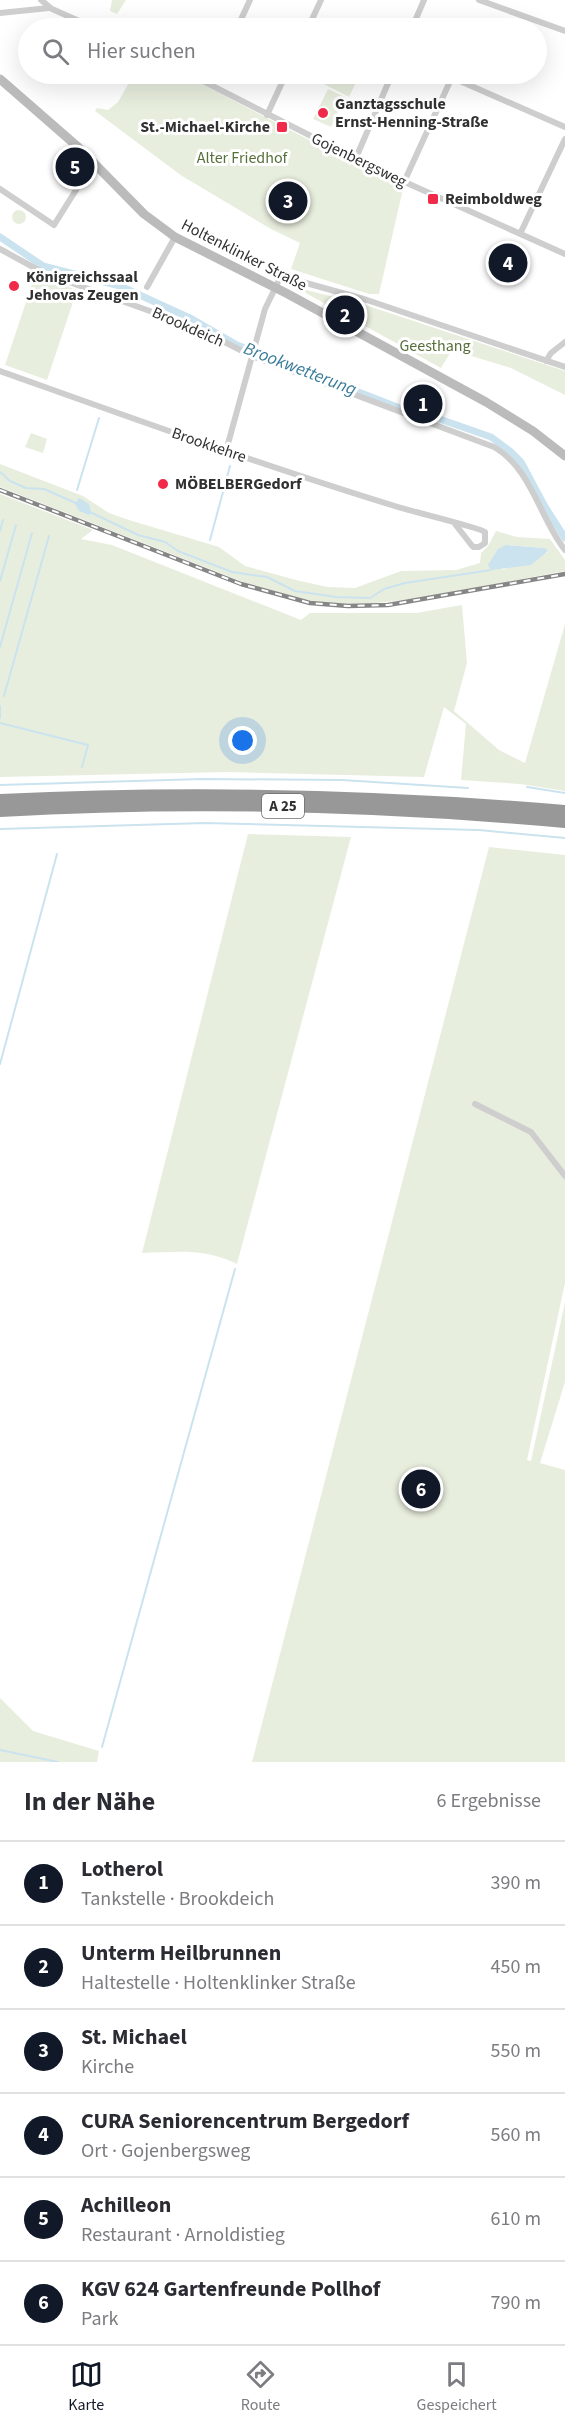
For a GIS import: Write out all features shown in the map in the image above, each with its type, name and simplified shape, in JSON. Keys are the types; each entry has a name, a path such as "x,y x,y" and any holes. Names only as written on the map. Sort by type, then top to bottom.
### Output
{"highway":[{"name":"A 25","path":"0,800 247,794 353,797 565,811"},
{"name":"A 25","path":"0,810 152,805 271,805 417,811 565,822"}],"main road":[{"name":"Holtenklinker Straße","path":"0,79 48,120 144,214 174,237 274,286 486,402 565,456"}],"street":[{"path":"41,0 49,8 72,18"},
{"path":"242,18 250,0"},
{"path":"313,18 321,0"},
{"path":"416,18 424,0"},
{"path":"479,0 529,18"},
{"path":"0,13 49,8"},
{"path":"547,25 565,31"},
{"path":"267,115 281,84"},
{"path":"355,160 388,84"},
{"path":"404,182 449,84"},
{"path":"468,84 565,128"},
{"name":"Gojenbergsweg","path":"212,85 355,160 565,254"},
{"path":"519,234 565,139"},
{"path":"0,189 54,225 93,163"},
{"path":"147,287 174,237"},
{"name":"Brookdeich","path":"0,249 44,273 174,319 501,451 520,471 544,517 565,550"},
{"path":"226,451 253,352 279,277 292,278 565,366"},
{"path":"546,361 551,353 565,342"},
{"name":"Brookkehre","path":"0,371 226,451 455,524 482,529 486,536 484,543 479,547 473,547 455,524"},
{"path":"475,1104 531,1132 565,1176"}],"green space":[{"path":"112,0 126,0 117,14 110,11"},
{"name":"Alter Friedhof","path":"128,84 202,84 403,189 379,294 369,294 291,269 300,243 271,229 182,176 95,111 97,108 108,110 118,102","holes":["280,191 292,195 295,192 299,193 298,210 289,212 278,203 276,195"]},
{"path":"324,84 355,84 349,97"},
{"path":"328,89 345,97 331,127 313,119"},
{"path":"16,210 22,210 26,217 22,224 16,224 12,220 12,214"},
{"path":"35,275 77,290 47,380 5,365"},
{"name":"Geesthang","path":"295,287 365,305 565,371 565,395 511,368 452,350 441,368"},
{"path":"31,433 47,439 43,453 25,447"},
{"path":"0,464 83,496 109,513 219,547 245,566 328,587 355,588 401,571 456,570 480,563 481,553 488,546 496,531 517,537 550,539 565,560 565,571 440,595 390,602 341,604 317,602 269,592 0,487","holes":["506,545 545,548 548,552 502,570"]},
{"path":"0,494 93,530 81,539 112,545 301,620 310,613 416,613 462,605 467,663 454,711 499,750 525,763 565,624 565,791 520,784 461,780 466,724 444,707 424,777 228,772 0,777"},
{"path":"248,834 351,837 237,1264 202,1253 142,1253"},
{"path":"489,847 565,855 565,1283 527,1460 531,1461 565,1302 565,1382 540,1463 565,1470 565,1762 252,1762"},
{"path":"0,1698 33,1731 99,1751 97,1762 0,1762"}],"water":[{"path":"79,498 89,504 91,513 89,515 79,511 75,504"},
{"path":"506,545 545,548 548,551 531,565 491,570 488,565 498,549"}],"waterway":[{"name":"Brookwetterung","path":"0,237 43,266 120,286 192,319 237,345 410,412 428,415 491,437 521,462 565,538"},
{"path":"77,490 99,418"},
{"path":"210,540 230,466"},
{"path":"0,472 10,481 26,488 44,489 78,504"},
{"path":"90,512 138,535 165,542 178,551 232,572 267,577 295,591 336,597 370,598 384,589 405,583 491,570"},
{"path":"0,531 3,520"},
{"path":"0,581 16,525"},
{"path":"0,647 32,533"},
{"path":"4,696 49,536"},
{"path":"0,706 0,718"},
{"path":"0,723 88,745 82,767"},
{"path":"0,785 202,779 342,780 468,788"},
{"path":"527,787 565,793"},
{"path":"0,829 205,823 479,830 565,838"},
{"path":"0,1064 57,854"},
{"path":"102,1747 235,1269"},
{"path":"0,1750 58,1762"}],"railway":[{"path":"0,490 241,584 310,603 348,606 388,605 565,574"}],"place":[{"name":"Ganztagsschule Ernst-Henning-Straße","path":"323,113"},
{"name":"St.-Michael-Kirche","path":"282,127"},
{"name":"Achilleon","path":"75,167"},
{"name":"Reimboldweg","path":"433,199"},
{"name":"St. Michael","path":"288,201"},
{"name":"CURA Seniorencentrum Bergedorf","path":"508,263"},
{"name":"Königreichssaal Jehovas Zeugen","path":"14,286"},
{"name":"Unterm Heilbrunnen","path":"345,315"},
{"name":"Lotherol","path":"423,404"},
{"name":"MÖBELBERGedorf","path":"163,484"},
{"name":"KGV 624 Gartenfreunde Pollhof","path":"421,1489"}]}
